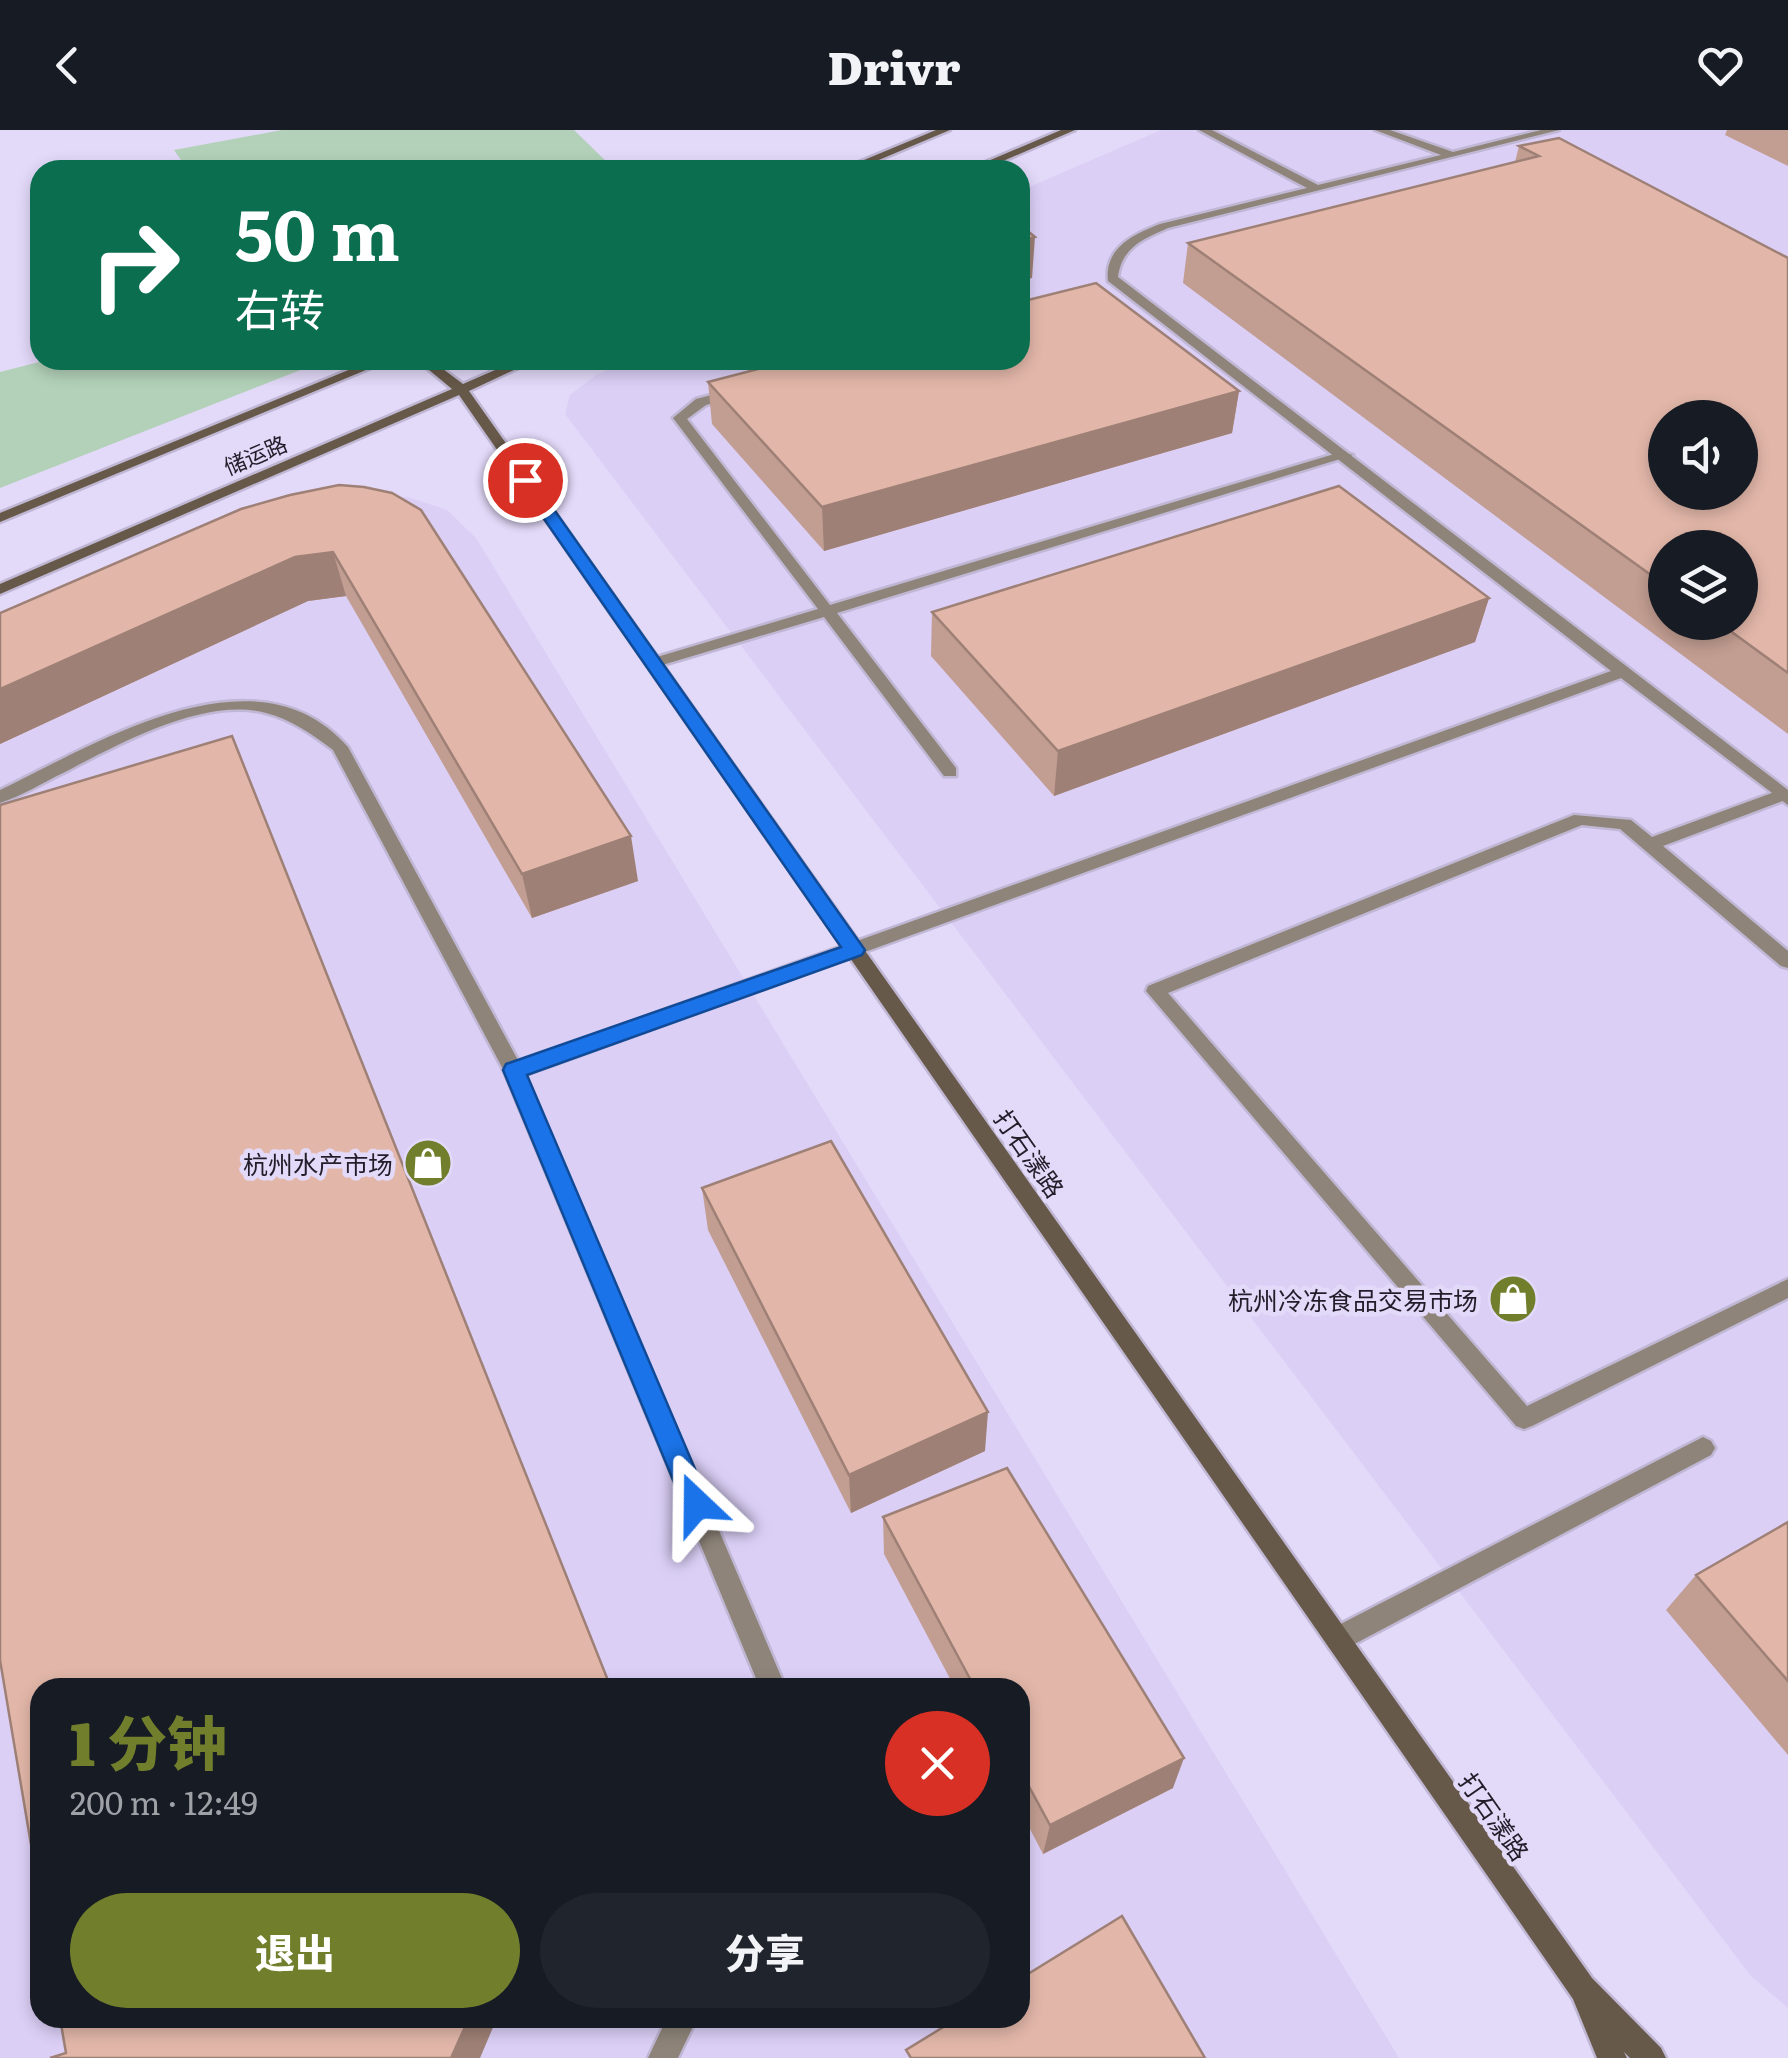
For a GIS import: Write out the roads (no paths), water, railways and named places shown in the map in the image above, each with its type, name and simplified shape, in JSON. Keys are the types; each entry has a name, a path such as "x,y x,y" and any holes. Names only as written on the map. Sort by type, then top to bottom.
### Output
{"street":[{"path":"870,160 945,130"},
{"path":"996,160 1070,130"},
{"path":"1204,130 1316,188"},
{"path":"1380,130 1452,155"},
{"path":"1554,130 1164,226 1130,241 1114,258 1112,278 1785,797"},
{"path":"1525,137 1541,146"},
{"name":"储运路","path":"0,518 360,370"},
{"name":"打石漾路","path":"436,370 461,389 1582,1988"},
{"name":"储运路","path":"0,590 506,370"},
{"path":"755,388 701,402 680,418 950,772"},
{"path":"653,663 1346,456"},
{"path":"514,1070 1623,672"},
{"path":"0,798 185,711 251,705 311,724 340,747 514,1070 769,1678"},
{"path":"1649,846 1785,797"},
{"path":"1788,961 1625,824 1580,819 1155,991 1524,1418 1788,1288"},
{"path":"1338,1640 1703,1448"},
{"path":"1582,1988 1612,2058"},
{"path":"1582,1988 1651,2058"},
{"path":"663,2058 677,2028"}],"place":[{"name":"杭州水产市场","path":"428,1163"},
{"name":"杭州冷冻食品交易市场","path":"1513,1299"}]}
